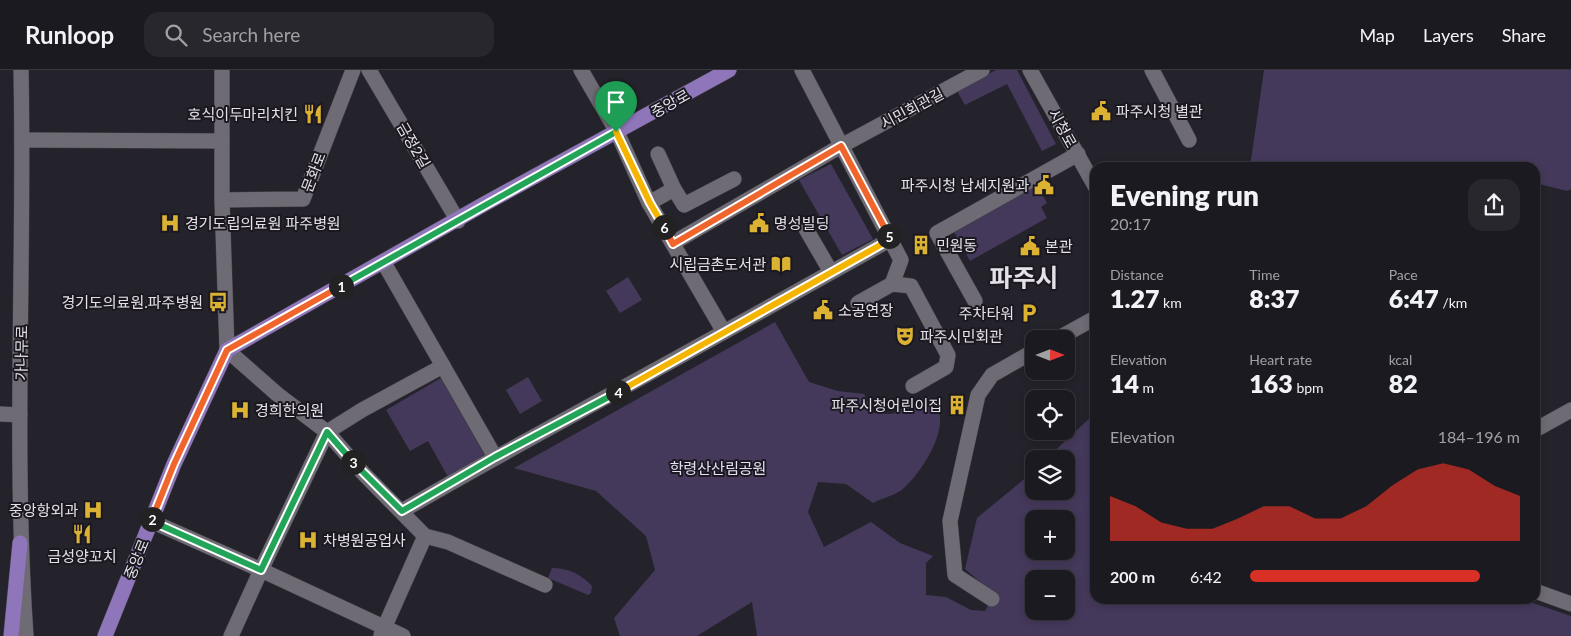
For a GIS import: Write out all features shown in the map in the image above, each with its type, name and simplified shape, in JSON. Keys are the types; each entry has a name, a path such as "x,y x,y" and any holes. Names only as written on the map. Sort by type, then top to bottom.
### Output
{"main road":[{"name":"중앙로","path":"105,636 174,464 227,350 729,70"},
{"path":"12,636 20,543"}],"street":[{"name":"가나무로","path":"20,70 22,140 20,543 26,636"},
{"path":"222,70 222,200 227,350 277,394 327,432 363,473 402,511 424,536 448,542 545,585"},
{"name":"문화로","path":"222,200 303,199 353,70"},
{"name":"금정2길","path":"369,70 458,220"},
{"path":"581,70 616,132 650,203 724,332"},
{"path":"802,70 902,260 892,284"},
{"name":"시민회관길","path":"673,244 841,146 982,70"},
{"name":"시청로","path":"1030,70 1090,177"},
{"path":"1152,70 1189,140"},
{"path":"22,140 222,141"},
{"path":"658,154 674,189 684,205 734,180"},
{"path":"975,301 937,233 1078,154"},
{"path":"650,203 674,189"},
{"path":"806,229 831,272"},
{"path":"402,511 495,457 596,404 891,239"},
{"path":"384,263 495,457"},
{"path":"858,303 892,284 910,286 948,355 946,367 913,386"},
{"path":"1073,330 1090,321"},
{"path":"992,599 955,575 950,521 978,394 992,375 1025,356"},
{"path":"231,636 327,432 362,410 443,366"},
{"path":"1540,427 1571,410"},
{"path":"0,414 20,415"},
{"path":"151,521 261,570 382,632 403,636"},
{"path":"382,632 424,536"},
{"path":"1540,594 1571,604"}],"green space":[{"path":"996,70 1017,70 1056,144 1042,151 1007,84 965,105 957,91"},
{"path":"1264,70 1571,70 1571,189 1567,191 1540,184 1540,162 1251,162"},
{"path":"831,164 873,239 842,255 799,180"},
{"path":"1035,181 1047,203 1041,207 1047,218 970,261 954,232 957,226"},
{"path":"628,277 642,300 620,313 606,291"},
{"name":"학령산산림공원","path":"775,322 809,382 838,391 864,394 873,413 892,414 927,396 936,405 940,416 935,442 921,468 904,488 873,503 846,484 818,482 808,512 824,547 871,522 900,543 933,556 926,563 926,595 946,597 971,610 985,611 994,594 965,569 977,518 1025,478 1025,500 1075,500 1075,450 1056,450 1066,440 1075,440 1075,432 1090,418 1090,604 1536,604 1571,616 1571,636 757,636 752,602 697,636 620,636 614,618 655,570 646,536 596,491 514,468"},
{"path":"528,377 542,401 520,414 506,390"},
{"path":"441,378 485,456 448,477 428,441 410,451 386,410"},
{"path":"552,568 563,569 579,575 592,586 591,593 588,595 548,578"}],"place":[{"name":"파주시청 별관","path":"1101,111"},
{"name":"호식이두마리치킨","path":"313,114"},
{"name":"파주시청 납세지원과","path":"1044,185"},
{"name":"경기도립의료원 파주병원","path":"170,223"},
{"name":"명성빌딩","path":"759,223"},
{"name":"민원동","path":"921,245"},
{"name":"본관","path":"1030,246"},
{"name":"시립금촌도서관","path":"781,264"},
{"name":"경기도의료원.파주병원","path":"218,302"},
{"name":"소공연장","path":"823,310"},
{"name":"주차타워","path":"1029,313"},
{"name":"파주시민회관","path":"905,336"},
{"name":"파주시청어린이집","path":"957,405"},
{"name":"경희한의원","path":"240,410"},
{"name":"중앙항외과","path":"93,510"},
{"name":"금성양꼬치","path":"82,534"},
{"name":"차병원공업사","path":"308,540"}],"district":[{"name":"파주시","path":"1024,277"}],"route":[{"path":"616,132 650,203 673,244 841,146 891,239 596,404 495,457 402,511 363,473 327,432 261,570 151,521 174,464 227,350 384,263 486,203 616,132"}]}
